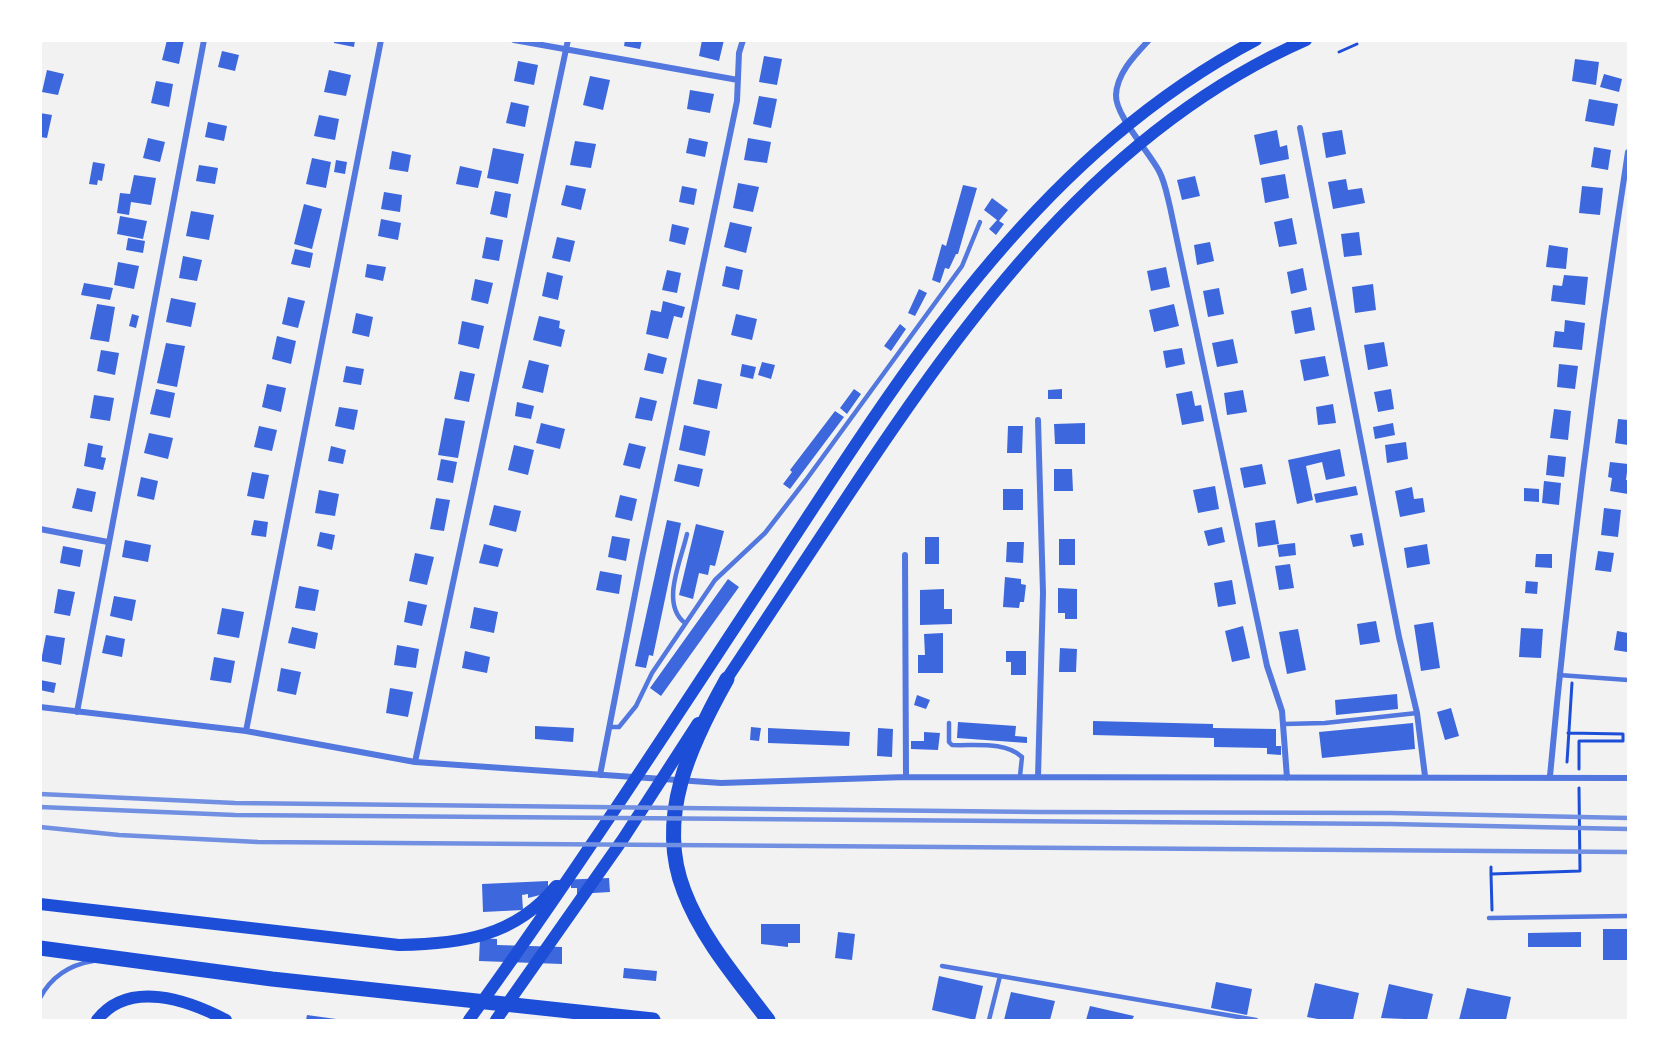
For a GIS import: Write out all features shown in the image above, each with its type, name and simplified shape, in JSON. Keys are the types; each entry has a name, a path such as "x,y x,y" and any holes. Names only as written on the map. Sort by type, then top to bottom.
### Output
{"highway":[{"path":"727,680 698,732 683,770 673,837 676,867 684,892 698,921 768,1020"},
{"path":"40,948 556,1015 653,1020"}],"main road":[{"path":"469,1020 604,827 858,440 929,339 1012,237 1077,168 1137,115 1179,85 1256,40"},
{"path":"496,1020 623,839 883,442 999,286 1093,184 1143,139 1191,104 1240,74 1306,40"},
{"path":"40,904 399,945 440,944 479,938 507,926 530,911 551,891 604,827"},
{"path":"97,1020 120,1003 140,997 162,997 192,1005 226,1020"}],"street":[{"path":"77,712 204,40"},
{"path":"246,731 381,40"},
{"path":"514,40 738,80"},
{"path":"415,762 568,40"},
{"path":"600,775 642,558 737,101 743,40"},
{"path":"1149,40 1132,59 1119,80 1117,101 1121,113 1161,174 1165,187 1267,666 1284,724 1287,778"},
{"path":"1300,128 1399,637 1417,713 1425,776"},
{"path":"1550,776 1558,675 1604,312 1629,152"},
{"path":"1038,420 1043,593 1038,777"},
{"path":"40,529 108,542"},
{"path":"905,555 906,777"},
{"path":"40,707 246,731 415,762 721,783 1020,776 1629,778"}],"lane":[{"path":"611,727 619,727 626,720 652,673 715,580 765,533 856,414 962,266 980,222"},
{"path":"685,623 677,617 672,604 687,534"},
{"path":"1558,675 1629,680"},
{"path":"1284,724 1325,723 1417,713"},
{"path":"949,723 949,742 952,745 1005,747 1017,753 1022,757 1020,776"},
{"path":"1491,918 1629,916"},
{"path":"40,998 47,986 68,969 91,961 116,959"},
{"path":"942,966 1256,1020"},
{"path":"989,1020 1000,976"}],"path":[{"path":"1339,52 1357,44"},
{"path":"1567,762 1572,676"},
{"path":"1491,874 1581,871 1579,741 1623,741 1623,734 1568,733"},
{"path":"1491,867 1491,918"}],"building":[{"path":"167,40 184,40 179,64 162,60"},
{"path":"334,40 355,40 354,47 334,43"},
{"path":"625,40 642,40 640,49 624,46"},
{"path":"702,40 724,40 719,61 699,56"},
{"path":"222,51 239,55 235,71 218,67"},
{"path":"764,56 782,59 777,85 759,82"},
{"path":"1575,59 1599,62 1596,85 1572,81"},
{"path":"518,61 538,65 534,85 514,81"},
{"path":"47,70 64,74 58,95 42,92"},
{"path":"329,70 351,75 346,96 324,92"},
{"path":"1604,74 1622,79 1619,92 1600,87"},
{"path":"590,76 610,80 603,110 583,105"},
{"path":"156,81 173,84 169,107 151,103"},
{"path":"690,90 714,94 710,113 687,109"},
{"path":"759,96 777,99 771,128 753,124"},
{"path":"1589,99 1618,104 1614,126 1585,121"},
{"path":"511,102 529,106 525,127 506,123"},
{"path":"40,113 52,115 47,138 40,137"},
{"path":"319,115 339,119 335,140 314,136"},
{"path":"208,122 227,126 224,141 205,137"},
{"path":"1277,130 1280,147 1287,145 1289,159 1260,165 1254,135"},
{"path":"1342,130 1346,154 1326,158 1322,133"},
{"path":"148,138 165,142 160,162 143,158"},
{"path":"689,138 708,142 705,157 686,153"},
{"path":"748,138 771,142 767,163 744,160"},
{"path":"575,141 596,144 591,168 570,165"},
{"path":"1594,147 1611,150 1608,170 1591,167"},
{"path":"493,148 524,154 518,184 487,178"},
{"path":"392,151 411,155 408,172 389,169"},
{"path":"312,158 331,162 326,188 306,184"},
{"path":"336,160 347,162 345,174 334,172"},
{"path":"93,162 105,164 102,181 98,180 97,185 89,184"},
{"path":"199,165 218,168 215,184 196,181"},
{"path":"460,166 482,171 478,188 456,184"},
{"path":"1285,174 1289,198 1265,203 1261,178"},
{"path":"134,175 156,178 151,205 131,202 129,215 117,213 120,193 130,194"},
{"path":"1195,176 1200,196 1182,200 1177,180"},
{"path":"1346,179 1348,190 1362,188 1365,203 1333,209 1328,182"},
{"path":"738,183 759,187 753,212 733,208"},
{"path":"566,185 586,189 581,210 561,205"},
{"path":"963,185 977,188 958,254 949,269 945,268 940,283 932,280 942,244 946,246"},
{"path":"682,186 697,189 694,205 679,202"},
{"path":"1582,186 1603,188 1600,215 1579,213"},
{"path":"495,191 511,194 507,218 490,214"},
{"path":"384,192 402,195 400,212 381,209"},
{"path":"992,198 1008,210 999,221 1004,224 996,235 989,229 997,220 984,210"},
{"path":"304,204 322,209 312,249 294,244"},
{"path":"191,211 214,215 209,240 186,236"},
{"path":"120,216 147,221 143,239 117,234"},
{"path":"1292,218 1297,244 1279,247 1274,222"},
{"path":"381,219 401,223 398,240 378,236"},
{"path":"730,222 752,227 746,253 724,247"},
{"path":"672,224 689,228 685,245 669,241"},
{"path":"1359,232 1362,255 1344,257 1341,234"},
{"path":"486,237 503,240 499,261 482,258"},
{"path":"557,237 575,241 570,262 552,258"},
{"path":"128,238 145,241 143,253 126,250"},
{"path":"1210,242 1214,261 1197,265 1194,245"},
{"path":"1549,245 1568,248 1566,269 1546,267"},
{"path":"295,249 313,253 310,268 291,264"},
{"path":"183,256 202,260 197,281 179,278"},
{"path":"118,262 139,266 134,289 114,285"},
{"path":"367,264 386,267 383,281 365,277"},
{"path":"726,266 743,270 739,290 722,286"},
{"path":"1166,267 1170,287 1151,291 1147,271"},
{"path":"1303,268 1307,290 1291,294 1287,272"},
{"path":"667,270 681,273 677,293 662,290"},
{"path":"547,272 563,276 558,300 542,296"},
{"path":"1564,275 1588,277 1585,305 1551,301 1553,285 1562,286"},
{"path":"475,279 493,283 488,304 471,300"},
{"path":"84,283 113,288 110,300 81,295"},
{"path":"1373,284 1376,310 1355,313 1352,287"},
{"path":"1219,288 1224,314 1208,317 1203,291"},
{"path":"919,289 927,293 915,316 908,313"},
{"path":"288,297 305,301 298,328 282,324"},
{"path":"171,298 196,303 191,327 166,322"},
{"path":"663,301 685,307 682,318 674,316 668,339 646,334 651,310 661,312"},
{"path":"97,304 115,307 109,342 90,339"},
{"path":"1174,304 1179,326 1154,332 1149,310"},
{"path":"1311,307 1315,330 1295,334 1291,311"},
{"path":"356,313 373,317 369,337 352,333"},
{"path":"132,314 139,316 136,328 129,326"},
{"path":"736,314 757,319 752,340 731,335"},
{"path":"539,316 560,321 559,328 565,330 561,347 533,340"},
{"path":"1565,320 1585,323 1582,350 1553,347 1555,331 1564,332"},
{"path":"462,321 484,326 479,349 458,344"},
{"path":"900,324 906,329 891,351 884,346"},
{"path":"277,336 296,341 291,364 272,359"},
{"path":"1233,339 1238,363 1217,367 1212,343"},
{"path":"1384,342 1388,366 1368,370 1364,345"},
{"path":"166,343 185,346 177,387 157,383"},
{"path":"1182,348 1185,364 1166,368 1163,351"},
{"path":"101,350 119,353 115,375 97,371"},
{"path":"648,353 667,358 663,374 644,370"},
{"path":"1325,356 1329,376 1304,381 1300,360"},
{"path":"529,360 549,365 543,393 522,388"},
{"path":"762,362 775,365 771,379 758,375"},
{"path":"742,364 756,367 753,379 740,376"},
{"path":"1559,364 1578,366 1575,389 1557,387"},
{"path":"346,366 364,369 361,385 343,382"},
{"path":"460,371 475,374 469,402 454,399"},
{"path":"698,379 722,384 717,409 693,404"},
{"path":"267,384 286,388 281,412 262,407"},
{"path":"156,389 175,393 170,418 150,414"},
{"path":"854,389 861,394 847,414 840,408"},
{"path":"1062,389 1062,399 1048,399 1048,390"},
{"path":"1391,389 1394,409 1378,412 1374,392"},
{"path":"1243,390 1247,412 1227,415 1224,393"},
{"path":"1192,391 1195,406 1201,405 1204,421 1182,425 1176,394"},
{"path":"94,395 114,398 110,421 90,418"},
{"path":"640,397 657,401 652,421 635,418"},
{"path":"517,402 534,406 531,419 515,416"},
{"path":"1333,404 1336,423 1318,425 1316,407"},
{"path":"339,407 358,410 354,430 335,426"},
{"path":"1554,409 1571,411 1568,440 1550,438"},
{"path":"835,411 844,417 790,489 783,484 792,472 790,470"},
{"path":"445,418 465,421 458,458 438,455"},
{"path":"1618,419 1628,420 1628,445 1615,443"},
{"path":"541,423 565,429 560,449 536,443"},
{"path":"1085,423 1085,444 1055,444 1054,424"},
{"path":"1393,423 1395,435 1375,439 1373,427"},
{"path":"684,425 710,431 705,456 679,450"},
{"path":"259,426 277,430 272,451 254,447"},
{"path":"1008,426 1023,426 1022,453 1007,453"},
{"path":"149,433 173,438 168,459 144,453"},
{"path":"1406,442 1408,459 1387,463 1385,445"},
{"path":"88,443 103,446 101,457 106,458 103,470 84,466"},
{"path":"629,443 646,447 640,469 623,465"},
{"path":"514,445 534,450 528,475 508,470"},
{"path":"331,446 346,450 343,464 328,461"},
{"path":"1340,449 1345,476 1326,480 1322,462 1306,466 1313,500 1297,504 1288,460"},
{"path":"1548,455 1566,457 1564,477 1546,475"},
{"path":"441,459 457,462 453,483 437,480"},
{"path":"1610,462 1628,464 1626,480 1628,480 1628,494 1610,491 1612,478 1608,477"},
{"path":"678,464 703,469 699,487 674,481"},
{"path":"1262,464 1266,484 1244,488 1240,468"},
{"path":"1054,469 1072,469 1073,491 1054,491"},
{"path":"252,472 269,475 264,499 247,496"},
{"path":"141,477 158,481 154,500 137,496"},
{"path":"1544,481 1561,483 1559,505 1542,503"},
{"path":"1215,486 1219,509 1198,513 1193,490"},
{"path":"1356,486 1358,495 1316,503 1314,494"},
{"path":"1412,487 1414,499 1423,498 1425,512 1400,517 1395,491"},
{"path":"77,488 96,492 92,512 72,508"},
{"path":"1524,488 1539,489 1539,502 1524,501"},
{"path":"1003,489 1023,489 1023,510 1003,510"},
{"path":"319,490 339,494 335,516 315,513"},
{"path":"620,495 637,499 632,521 615,517"},
{"path":"436,498 450,500 444,531 430,529"},
{"path":"494,505 521,511 516,532 489,525"},
{"path":"1604,508 1621,510 1618,537 1601,535"},
{"path":"254,520 268,522 266,537 251,535"},
{"path":"667,520 681,523 653,656 649,655 646,668 635,666"},
{"path":"1275,520 1279,544 1258,547 1255,523"},
{"path":"696,524 724,531 715,566 710,565 708,575 699,573 693,599 679,595"},
{"path":"1222,527 1225,542 1208,546 1204,531"},
{"path":"320,532 335,535 332,550 317,546"},
{"path":"1362,533 1364,545 1353,547 1350,535"},
{"path":"612,536 630,539 626,561 608,557"},
{"path":"925,537 939,537 939,564 925,564"},
{"path":"1059,539 1075,539 1075,565 1059,565"},
{"path":"125,540 151,545 148,562 122,557"},
{"path":"1007,542 1024,542 1023,563 1006,562"},
{"path":"1295,543 1296,555 1279,557 1277,545"},
{"path":"484,544 503,549 498,567 479,563"},
{"path":"1427,544 1430,564 1407,568 1404,548"},
{"path":"63,546 83,550 80,567 60,563"},
{"path":"1598,551 1614,553 1611,572 1595,570"},
{"path":"415,553 434,557 427,585 409,581"},
{"path":"1536,554 1552,554 1552,568 1535,567"},
{"path":"1290,564 1294,588 1279,590 1275,566"},
{"path":"600,571 622,575 619,594 596,590"},
{"path":"1005,577 1021,579 1021,584 1026,585 1024,602 1020,602 1019,608 1003,607"},
{"path":"728,579 739,587 661,696 650,688"},
{"path":"1232,580 1236,604 1218,607 1214,583"},
{"path":"1526,581 1538,582 1537,594 1525,593"},
{"path":"299,586 319,590 315,611 295,608"},
{"path":"1058,588 1077,589 1077,619 1065,619 1065,613 1058,613"},
{"path":"58,589 75,592 70,616 54,613"},
{"path":"944,589 944,609 952,609 952,624 920,625 920,590"},
{"path":"114,596 136,600 132,621 110,616"},
{"path":"408,601 427,605 422,626 404,622"},
{"path":"474,607 498,612 494,633 470,628"},
{"path":"222,608 244,612 239,638 217,634"},
{"path":"1376,621 1380,642 1360,645 1357,624"},
{"path":"1433,622 1440,668 1421,671 1414,625"},
{"path":"1243,626 1250,658 1232,662 1225,631"},
{"path":"292,627 318,633 315,649 288,643"},
{"path":"1521,628 1543,629 1541,658 1519,657"},
{"path":"1298,629 1306,670 1287,674 1279,632"},
{"path":"1617,631 1628,633 1627,652 1614,650"},
{"path":"943,633 943,673 918,673 918,655 925,655 924,634"},
{"path":"46,635 65,638 61,665 41,661"},
{"path":"106,635 125,639 122,657 102,653"},
{"path":"397,645 419,649 416,668 394,665"},
{"path":"1060,648 1077,649 1076,672 1059,672"},
{"path":"465,651 490,657 487,673 462,668"},
{"path":"1006,651 1026,651 1026,675 1011,675 1011,662 1006,662"},
{"path":"214,657 235,661 231,683 210,680"},
{"path":"281,668 301,672 296,695 277,691"},
{"path":"40,680 56,683 54,693 40,690"},
{"path":"390,688 413,692 408,717 386,713"},
{"path":"1397,694 1398,709 1336,715 1335,700"},
{"path":"917,695 930,700 926,709 914,705"},
{"path":"1451,708 1459,736 1445,740 1437,712"},
{"path":"1093,721 1213,724 1213,728 1276,729 1276,746 1281,746 1281,755 1267,754 1267,748 1214,747 1214,738 1093,735"},
{"path":"958,722 1016,726 1015,736 1027,737 1027,743 957,738"},
{"path":"1413,723 1415,749 1322,758 1319,732"},
{"path":"535,726 574,728 573,742 535,739"},
{"path":"751,727 761,728 759,741 750,740"},
{"path":"768,728 850,732 849,746 768,743"},
{"path":"878,728 893,729 892,757 877,756"},
{"path":"924,732 940,733 938,750 911,749 911,741 924,741"},
{"path":"609,878 610,892 577,894 577,888 571,888 571,884 557,885 557,880"},
{"path":"548,881 548,893 528,898 528,894 522,895 523,910 483,912 482,884"},
{"path":"761,924 800,924 800,943 788,943 788,947 761,944"},
{"path":"1603,929 1628,929 1628,960 1603,960"},
{"path":"838,932 855,934 852,960 835,958"},
{"path":"1581,932 1581,947 1528,947 1528,933"},
{"path":"480,938 497,939 497,945 562,947 562,964 479,961"},
{"path":"624,968 657,971 656,981 623,978"},
{"path":"939,976 983,986 975,1020 932,1010"},
{"path":"1216,982 1252,989 1247,1015 1211,1008"},
{"path":"1315,983 1359,993 1353,1020 1323,1020 1307,1017"},
{"path":"1389,984 1433,994 1427,1020 1381,1018"},
{"path":"1467,988 1511,997 1506,1020 1459,1020"},
{"path":"1011,992 1055,1001 1050,1020 1004,1020"},
{"path":"1090,1006 1134,1016 1132,1020 1086,1020"},
{"path":"307,1015 336,1019 336,1020 306,1020"}],"railway":[{"path":"40,794 235,803 1037,812 1391,813 1628,818"},
{"path":"40,807 235,815 1391,824 1628,829"},
{"path":"40,827 119,835 258,842 1628,852"}]}
